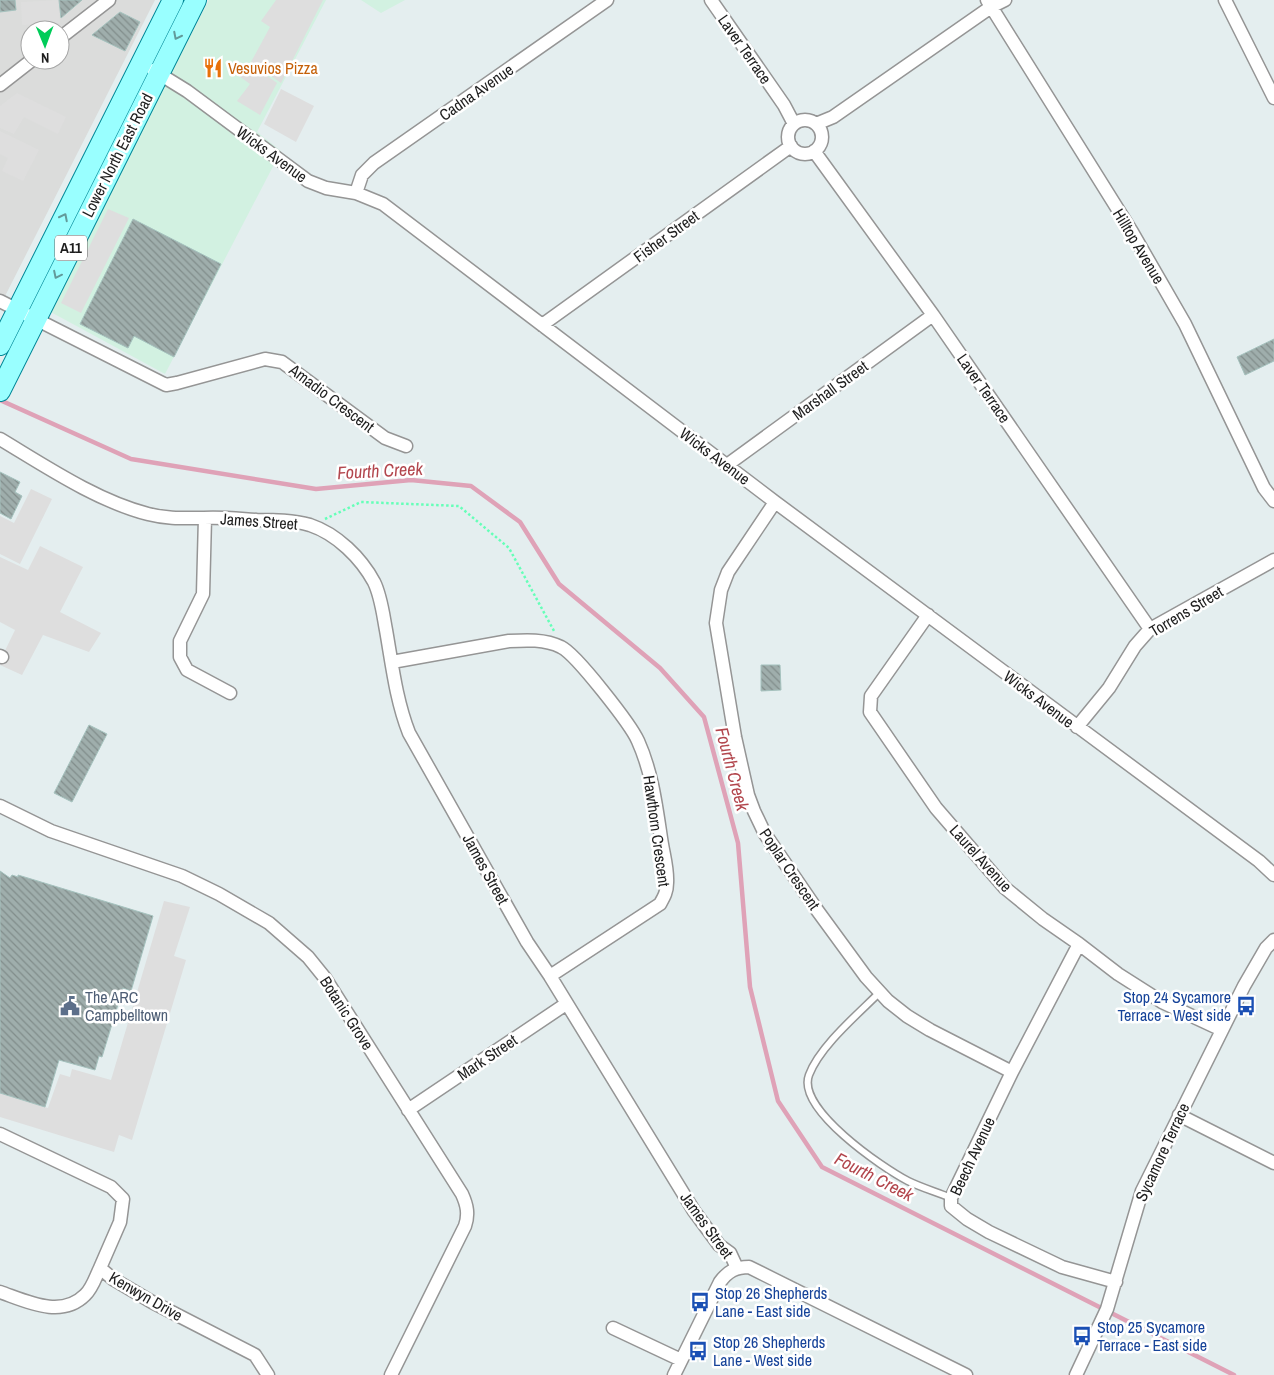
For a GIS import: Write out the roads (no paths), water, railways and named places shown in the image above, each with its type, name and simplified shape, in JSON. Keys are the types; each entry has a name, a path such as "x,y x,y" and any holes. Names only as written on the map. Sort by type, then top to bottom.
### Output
{"main road":[{"name":"Lower North East Road","path":"0,390 36,319 150,68 173,0"},
{"name":"Lower North East Road","path":"0,346 150,68 196,0"}],"street":[{"path":"70,30 109,0"},
{"name":"Cadna Avenue","path":"356,193 362,174 374,163 607,0"},
{"name":"Laver Terrace","path":"711,0 784,106 794,124"},
{"path":"816,124 833,117 989,4 1005,0"},
{"path":"1225,0 1274,98"},
{"name":"Hilltop Avenue","path":"989,4 1132,232 1185,324 1264,488 1274,501"},
{"name":"Wicks Avenue","path":"150,68 187,91 308,181 326,188 356,193 383,204 775,502 1259,861 1274,875"},
{"path":"0,85 20,69"},
{"path":"803,120 811,121 820,129 822,136 818,148 810,154 799,153 791,146 788,135 794,124 803,120"},
{"name":"Fisher Street","path":"542,325 791,146"},
{"name":"Laver Terrace","path":"814,151 933,314 1150,629"},
{"name":"Amadio Crescent","path":"0,300 166,385 264,359 282,362 385,438 406,446"},
{"name":"Marshall Street","path":"728,465 933,314"},
{"name":"James Street","path":"0,439 67,480 125,507 174,519 206,518 285,521 310,525 327,534 354,555 374,584 382,606 403,717 409,733 527,942 550,976 694,1211 719,1245 730,1252 737,1268 749,1267 758,1270 966,1375"},
{"name":"Poplar Crescent","path":"775,502 728,572 721,590 716,624 735,737 748,795 765,834 866,977 888,1001 907,1016 930,1030 1012,1072"},
{"path":"206,518 203,594 180,641 180,657 187,670 230,692"},
{"name":"Torrens Street","path":"1077,727 1109,688 1135,646 1150,629 1274,560"},
{"name":"Laurel Avenue","path":"928,615 871,696 870,712 936,808 1005,888 1043,919 1118,974 1162,1002 1222,1030"},
{"name":"Hawthorn Crescent","path":"392,662 517,640 550,643 563,648 627,722 638,741 653,783 668,883 666,894 660,904 550,976"},
{"name":"Botanic Grove","path":"0,806 51,830 182,876 227,898 270,923 308,957 325,978 462,1194 466,1204 467,1219 460,1237 390,1375"},
{"name":"Sycamore Terrace","path":"1076,1375 1105,1314 1142,1191 1244,986 1266,948 1274,940"},
{"name":"Beech Avenue","path":"1079,944 1012,1072 951,1198 951,1206 958,1213 989,1232 1062,1267 1116,1282"},
{"name":"Mark Street","path":"408,1110 566,1004"},
{"path":"1179,1115 1274,1162"},
{"name":"Kenwyn Drive","path":"0,1134 111,1187 123,1199 120,1222 100,1268 113,1279 152,1302 255,1355 268,1375"},
{"path":"0,1292 44,1307 70,1305 86,1295 100,1268"},
{"path":"674,1375 720,1282 727,1272 737,1268"},
{"path":"613,1328 681,1360"}],"lane":[{"path":"880,992 826,1045 808,1076 808,1089 818,1108 831,1124 870,1158 908,1181 951,1198"}],"waterway":[{"name":"Fourth Creek","path":"0,400 131,459 316,489 411,480 471,486 520,522 559,584 660,668 704,717 738,843 750,987 778,1101 822,1167 1234,1375"}],"place":[{"name":"Vesuvios Pizza","path":"213,68"},
{"name":"The ARC Campbelltown","path":"70,1006"},
{"name":"Stop 24 Sycamore Terrace - West side","path":"1246,1006"},
{"name":"Stop 26 Shepherds Lane - East side","path":"700,1302"},
{"name":"Stop 25 Sycamore Terrace - East side","path":"1082,1336"},
{"name":"Stop 26 Shepherds Lane - West side","path":"698,1351"}]}
